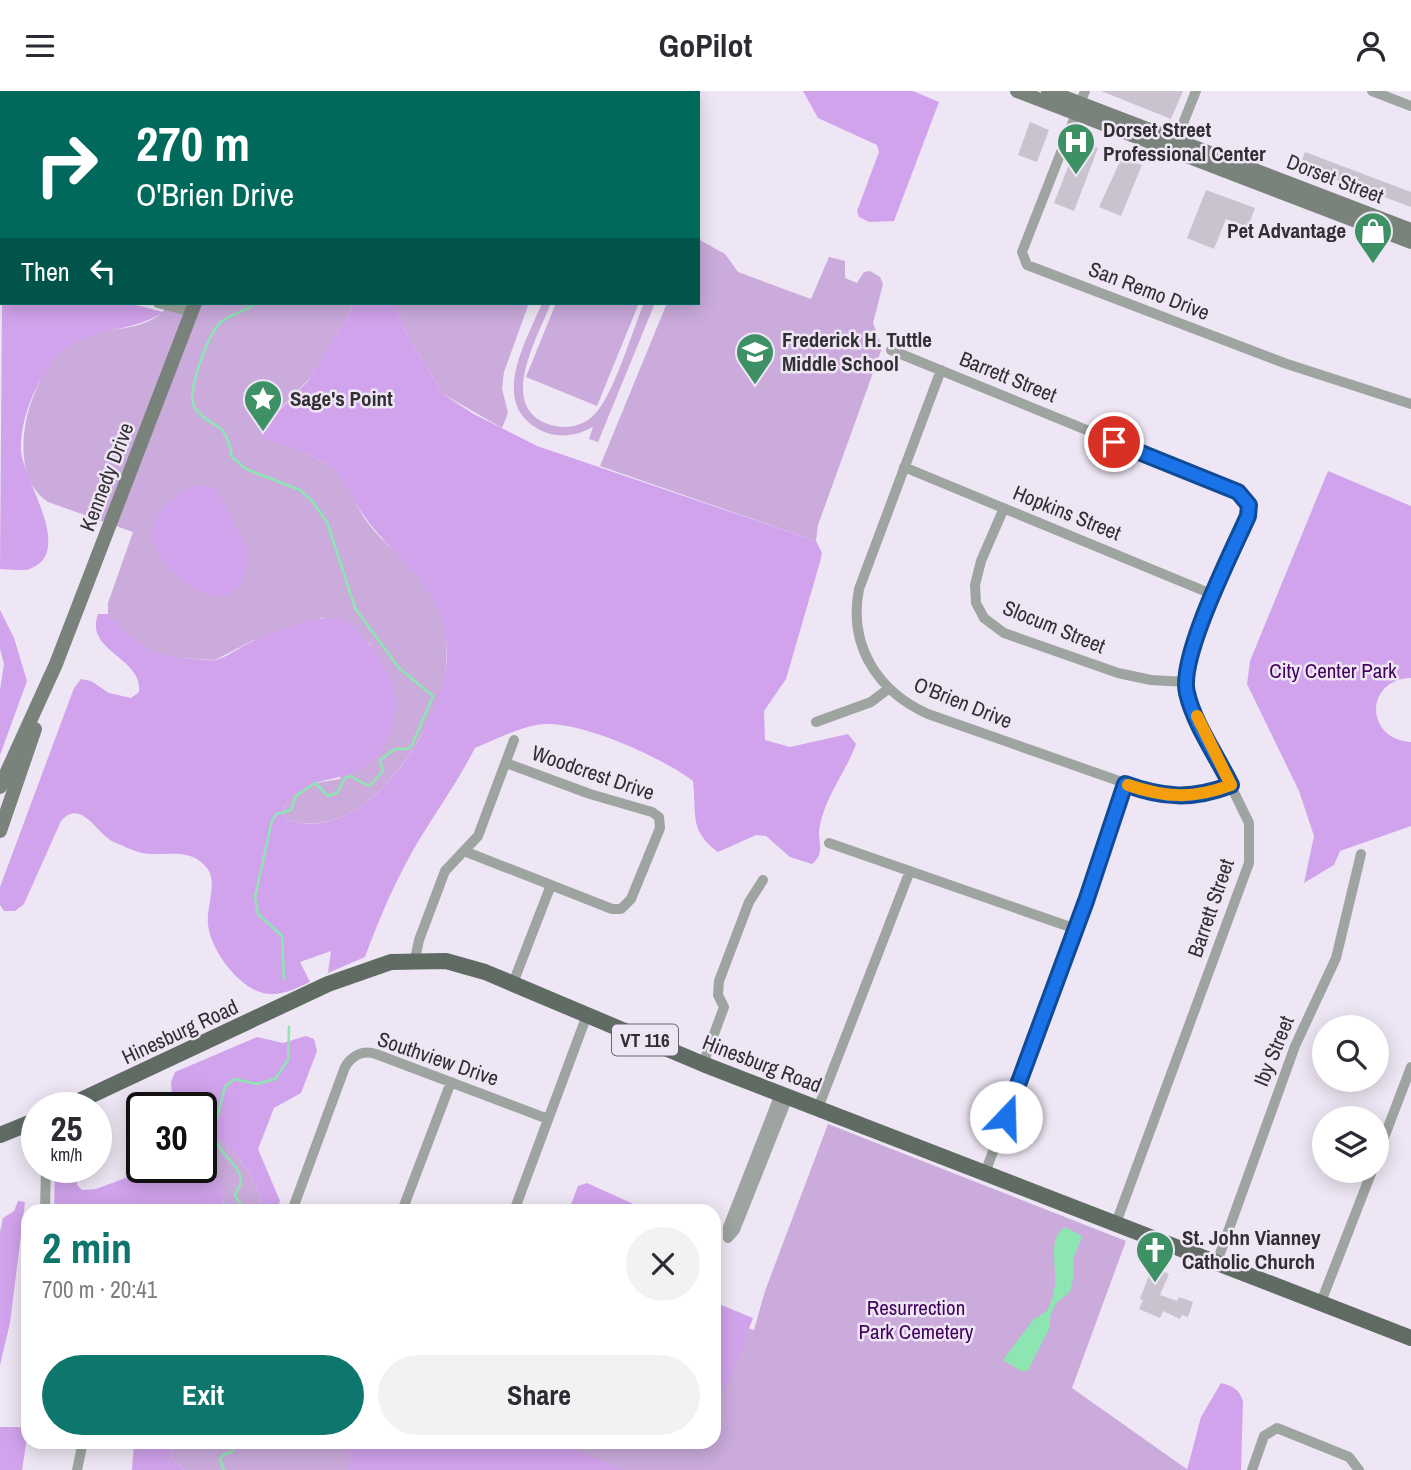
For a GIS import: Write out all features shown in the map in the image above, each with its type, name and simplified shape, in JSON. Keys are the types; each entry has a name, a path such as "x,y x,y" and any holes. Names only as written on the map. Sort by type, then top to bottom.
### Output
{"main road":[{"name":"Dorset Street","path":"1017,91 1080,103 1411,242"},
{"name":"Dorset Street","path":"1048,91 1411,230"},
{"name":"Kennedy Drive","path":"0,831 56,664 193,307"},
{"name":"Kennedy Drive","path":"0,787 56,664"},
{"name":"Hinesburg Road","path":"98,1092 328,984 379,965 415,959 455,963 513,983 703,1064 1411,1338"},
{"path":"0,1135 21,1126"}],"street":[{"path":"1176,141 1196,91"},
{"path":"1379,92 1411,106"},
{"name":"San Remo Drive","path":"1080,103 1022,252 1027,265 1287,364 1411,404"},
{"path":"176,305 193,307"},
{"name":"Barrett Street","path":"891,350 1244,496 1249,505 1248,516 1194,645 1185,683 1191,704 1249,823 1249,863 1116,1223"},
{"name":"O'Brien Drive","path":"940,370 866,568 856,606 863,649 872,668 888,689 928,714 1125,784 1159,795 1186,797 1231,785"},
{"name":"Hopkins Street","path":"904,467 1214,595"},
{"name":"Slocum Street","path":"1004,508 981,561 975,585 976,603 984,618 1004,633 1118,673 1150,680 1185,683"},
{"path":"816,722 871,702 888,689"},
{"path":"415,959 419,940 445,871 480,832 514,740"},
{"name":"Woodcrest Drive","path":"464,851 612,909 625,907 631,899 661,820 652,812 590,794 506,763"},
{"path":"985,1173 1076,929 1125,784"},
{"path":"829,843 1076,929"},
{"name":"Iby Street","path":"1217,1262 1295,1047 1336,958 1361,853"},
{"path":"818,1108 910,871"},
{"path":"703,1064 724,1007 718,995 719,981 749,902 763,880"},
{"path":"513,983 551,885"},
{"path":"517,1204 587,1016"},
{"name":"Southview Drive","path":"295,1204 342,1074 351,1059 371,1053 548,1119"},
{"path":"1389,1125 1411,1067"},
{"path":"405,1204 451,1082"},
{"path":"784,1095 735,1230 728,1238 728,1227 784,1095"},
{"path":"45,1204 46,1183"},
{"path":"1321,1302 1367,1183"},
{"path":"1252,1470 1264,1436 1277,1428 1351,1458 1359,1470"},
{"path":"77,1470 82,1449"}],"green space":[{"path":"803,91 913,91 939,102 894,221 869,222 859,217 857,211 879,152 877,145 818,118"},
{"path":"700,240 725,254 738,272 811,299 829,257 845,261 845,278 857,283 864,272 870,271 880,277 883,284 873,323 882,348 818,525 816,541 600,466 666,305 700,305"},
{"path":"2,305 136,305 163,312 136,324 81,340 57,357 42,377 26,413 21,450 43,513 48,546 44,559 32,568 0,569"},
{"path":"167,305 352,305 310,378 263,426 263,437 315,458 341,477 368,524 423,579 432,592 445,626 447,650 440,695 417,742 382,788 361,806 337,819 312,823 286,819 283,811 293,796 306,787 340,779 371,645 340,619 322,618 252,641 215,660 164,657 133,640 108,614 108,603 133,532 48,502 34,487 26,467 23,445 26,421 33,396 57,356 72,342 83,337 150,320","holes":["222,502 243,540 191,586 158,551"]},
{"path":"352,305 396,305 405,330 443,394 472,413 537,446 816,541 822,553 786,679 764,711 765,740 790,747 848,734 856,744 823,814 819,831 820,851 812,864 790,857 766,836 756,835 718,852 708,844 698,828 693,781 663,762 623,743 582,729 547,724 520,729 475,748 403,868 365,957 328,973 331,951 300,962 310,982 290,991 275,994 258,992 238,978 221,958 208,925 212,880 207,868 200,861 185,855 150,854 132,850 109,839 89,820 76,813 61,821 24,904 15,911 4,911 0,905 0,887 74,688 81,679 91,681 109,693 131,698 139,692 138,680 132,670 99,637 96,627 98,614 108,614 128,634 155,652 194,659 216,660 268,634 321,619 341,619 364,637 381,661 394,689 396,706 389,736 379,754 366,766 305,787 292,796 283,811 286,819 316,824 344,816 372,798 396,773 417,743 433,712 443,681 447,653 445,630 439,611 418,577 364,516 337,473 307,454 263,438 263,427 308,381"},
{"path":"396,305 528,305 504,372 502,389 508,413 502,428 443,394 405,330"},
{"path":"541,305 550,305 525,372 523,390 526,406 536,418 555,426 576,425 594,415 601,406 615,379 643,305 654,305 598,442 589,439 593,427 580,433 553,435 540,430 525,418 516,404 514,388 521,352"},
{"path":"555,305 638,305 597,406 526,377"},
{"name":"City Center Park","path":"1328,471 1411,506 1411,678 1396,681 1385,688 1378,698 1376,709 1378,721 1385,731 1396,738 1411,742 1411,826 1340,851 1334,865 1304,883 1314,836 1299,791 1247,684 1250,661"},
{"path":"209,485 216,490 248,551 247,567 241,582 230,593 217,596 203,593 188,585 163,560 152,537 157,518 173,498 190,488"},
{"path":"0,610 14,638 27,681 0,755 0,690 4,664 0,649"},
{"path":"306,1036 314,1039 317,1051 301,1093 274,1108 258,1149 280,1201 279,1204 261,1204 248,1171 234,1152 217,1139 217,1092 172,1092 171,1082 175,1072 257,1037 283,1043"},
{"name":"Resurrection Park Cemetery","path":"828,1124 1126,1241 1072,1388 1188,1470 486,1470 494,1449 721,1449 721,1319 754,1330 765,1291"},
{"path":"219,1139 234,1152 248,1171 261,1204 223,1204 219,1182"},
{"path":"217,1174 222,1188 223,1204 54,1204 55,1183 77,1183 82,1190 96,1189 126,1178 126,1183 217,1183"},
{"path":"587,1183 634,1204 571,1204 578,1186"},
{"path":"18,1201 25,1202 21,1204 21,1234 10,1323 0,1365 0,1232 3,1218 14,1211"},
{"path":"721,1305 753,1318 729,1381 721,1390"},
{"path":"1221,1383 1235,1389 1243,1401 1241,1470 1187,1470 1201,1417"},
{"path":"0,1427 21,1427 21,1449 25,1449 22,1470 0,1470"},
{"path":"134,1449 170,1449 172,1459 184,1470 132,1470"},
{"path":"170,1449 345,1449 350,1462 349,1470 184,1470 172,1459"},
{"path":"344,1449 572,1449 624,1470 349,1470 349,1456"}],"shaded area":[{"path":"1065,1227 1082,1236 1073,1259 1074,1274 1070,1292 1056,1303 1050,1316 1050,1327 1028,1370 1023,1372 1003,1360 1033,1320 1047,1311 1055,1285 1054,1246 1059,1232"}],"building":[{"path":"1101,91 1183,91 1171,119"},
{"path":"1030,122 1049,130 1037,162 1018,155"},
{"name":"Dorset Street Professional Center","path":"1078,141 1098,148 1074,211 1054,203"},
{"path":"1305,152 1411,192 1411,207 1300,166"},
{"name":"Dorset Street Professional Center","path":"1122,157 1142,165 1121,216 1099,207"},
{"path":"1206,190 1255,208 1248,227 1226,219 1214,249 1187,238"},
{"name":"St. John Vianney Catholic Church","path":"1152,1267 1169,1274 1160,1295 1177,1301 1179,1297 1193,1302 1188,1317 1182,1315 1180,1319 1163,1311 1160,1318 1139,1309"}],"waterway":[{"path":"253,305 223,320 214,330 195,378 195,408 226,435 232,457 246,469 300,490 312,501 327,522 355,608 399,668 433,696 412,745 407,749 395,749 380,760 383,771 369,786 350,776 345,778 337,793 328,796 315,783 296,796 291,810 277,814 272,820 255,897 258,914 282,936 284,979"},
{"path":"241,1204 235,1196 241,1182 239,1174 220,1149 214,1132 224,1088 234,1079 257,1084 275,1079 288,1060 289,1027"},
{"path":"224,1470 220,1460 232,1449"}],"slow traffic":[{"path":"1128,785 1159,795 1186,797 1231,785 1197,716"}],"place":[{"name":"Dorset Street Professional Center","path":"1076,176"},
{"name":"Pet Advantage","path":"1373,265"},
{"name":"Frederick H. Tuttle Middle School","path":"755,386"},
{"name":"Sage's Point","path":"263,433"},
{"name":"St. John Vianney Catholic Church","path":"1155,1284"}],"route":[{"path":"1006,1117 1086,901 1125,784 1159,795 1186,797 1231,785 1191,704 1185,683 1194,645 1248,516 1249,505 1238,492 1114,442"}]}
